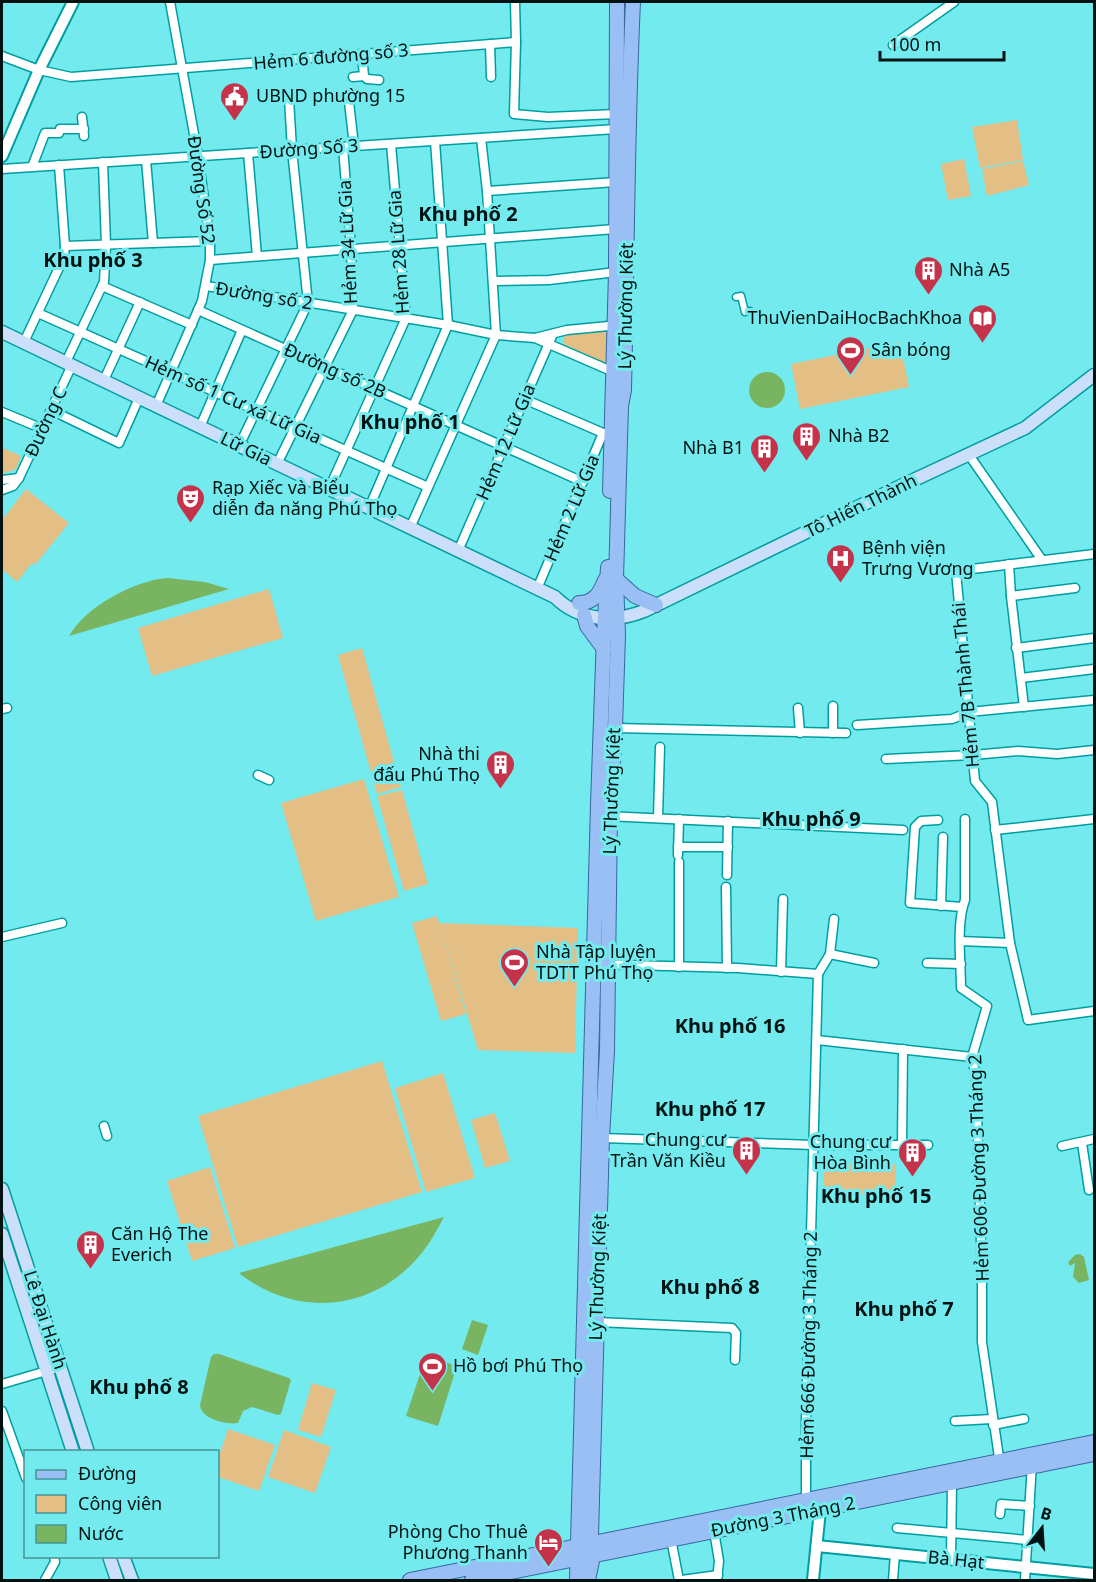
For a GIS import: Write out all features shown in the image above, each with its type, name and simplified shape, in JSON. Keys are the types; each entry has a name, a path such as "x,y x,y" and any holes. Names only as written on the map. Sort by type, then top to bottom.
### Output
{"main road":[{"name":"Lý Thường Kiệt","path":"617,2 615,229 620,325"},
{"name":"Lý Thường Kiệt","path":"604,816 615,728 596,614 612,574 621,406 620,325 633,2"},
{"name":"Lữ Gia","path":"2,332 555,597 564,606 596,614"},
{"name":"Lý Thường Kiệt","path":"612,574 607,434 619,374"},
{"name":"Tô Hiến Thành","path":"596,614 635,614 656,605 1025,428 1095,375"},
{"path":"604,649 587,626 596,614 590,601 597,596 612,574 635,596 656,605"},
{"name":"Lý Thường Kiệt","path":"577,1581 601,964 604,816 604,649 596,614"},
{"name":"Lý Thường Kiệt","path":"588,1581 593,1549 602,1138 607,1052 601,964"},
{"name":"Lê Đại Hành","path":"2,1189 87,1450"},
{"name":"Lê Đại Hành","path":"2,1234 73,1450"},
{"name":"Đường 3 Tháng 2","path":"410,1581 667,1534 807,1499 1000,1467 1095,1442"},
{"name":"Đường 3 Tháng 2","path":"1033,1460 1095,1455"},
{"name":"Đường 3 Tháng 2","path":"593,1549 628,1535 714,1531 952,1483 1000,1467"},
{"path":"592,1515 595,1521 605,1529 628,1535"},
{"path":"577,1581 559,1555 579,1527"},
{"name":"Đường 3 Tháng 2","path":"472,1581 559,1555"},
{"path":"109,1558 117,1581"},
{"path":"123,1558 132,1580"}],"street":[{"path":"2,156 39,70 73,2"},
{"name":"Đường Số 52","path":"156,406 198,310 206,286 210,260 210,241 198,156 170,2"},
{"path":"515,2 514,114 548,117 616,114"},
{"path":"893,45 954,2"},
{"name":"Hẻm 6 đường số 3","path":"2,56 39,70 71,77 516,42"},
{"path":"490,44 491,77"},
{"path":"362,54 364,76"},
{"path":"353,77 364,76 367,79 379,80"},
{"path":"348,93 354,146"},
{"path":"239,446 308,303 292,150 289,98"},
{"path":"32,167 45,133 59,133 60,129 84,132 82,117"},
{"name":"Đường Số 3","path":"2,169 616,129"},
{"path":"410,528 496,335 487,192 481,138"},
{"path":"369,508 448,325 435,141"},
{"name":"Hẻm 28 Lữ Gia","path":"329,489 406,318 391,144"},
{"name":"Hẻm 34 Lữ Gia","path":"277,464 353,310 343,147"},
{"path":"248,153 257,256"},
{"path":"146,160 153,243"},
{"name":"Đường C","path":"2,490 13,486 19,478 44,429 80,333 102,286 106,245 103,162"},
{"path":"24,342 64,257 59,165"},
{"path":"487,192 616,182"},
{"path":"210,260 615,229"},
{"path":"65,246 210,241"},
{"path":"493,281 549,280 616,272"},
{"path":"102,286 192,325"},
{"name":"Đường số 2","path":"206,286 448,325 496,335 535,339"},
{"path":"736,297 741,296 745,312 750,311"},
{"path":"104,381 140,302"},
{"name":"Đường số 2B","path":"198,310 583,482"},
{"name":"Hẻm số 1 Cư xá Lữ Gia","path":"38,313 428,487"},
{"path":"535,339 567,330 620,325"},
{"path":"200,427 242,330"},
{"name":"Hẻm 12 Lữ Gia","path":"458,550 553,334"},
{"path":"535,339 619,374"},
{"path":"51,410 119,442 140,398"},
{"path":"524,399 607,434"},
{"path":"2,412 44,429"},
{"name":"Hẻm 2 Lữ Gia","path":"537,589 583,482 607,434"},
{"path":"969,455 1042,560"},
{"name":"Đường C","path":"2,480 19,478"},
{"path":"1024,707 1016,648 1009,564 1095,554"},
{"name":"Hẻm 7B Thành Thái","path":"1009,564 956,571 975,781 992,802 1010,943 1028,1020 1095,1011"},
{"path":"1011,596 1075,588"},
{"path":"1016,648 1095,638"},
{"path":"1021,678 1095,669"},
{"path":"856,725 952,719 969,712 1095,700"},
{"path":"833,706 833,733"},
{"path":"798,708 800,733"},
{"path":"615,728 846,734"},
{"path":"658,818 660,747"},
{"path":"886,759 1018,751 1057,754 1095,750"},
{"path":"258,775 269,780"},
{"path":"604,816 903,830"},
{"path":"678,819 679,967"},
{"name":"Hẻm 606 Đường 3 Tháng 2","path":"964,819 965,900 962,907 960,941 961,988 987,1006 972,1057 976,1078 982,1342 1000,1467"},
{"path":"995,830 1095,819"},
{"path":"938,820 921,821 915,827 910,903 962,907"},
{"path":"727,874 728,821"},
{"path":"941,906 943,837"},
{"path":"678,854 728,847"},
{"path":"726,887 726,968"},
{"path":"781,972 783,899"},
{"path":"601,964 818,974 830,954 834,919"},
{"path":"2,937 62,923"},
{"path":"960,941 1010,943"},
{"path":"830,954 874,963"},
{"path":"927,963 961,964"},
{"name":"Hẻm 666 Đường 3 Tháng 2","path":"807,1499 806,1419 818,974"},
{"path":"817,1040 972,1057"},
{"path":"902,1145 903,1049"},
{"path":"104,1126 107,1136"},
{"path":"602,1138 814,1145 928,1145"},
{"path":"1062,1146 1095,1139"},
{"path":"1082,1143 1089,1190"},
{"path":"597,1322 732,1328 736,1333 735,1360"},
{"path":"2,1384 60,1367"},
{"path":"2,1411 24,1472"},
{"path":"956,1421 993,1422 1024,1419"},
{"path":"1026,1581 1033,1460"},
{"path":"951,1560 952,1483"},
{"path":"807,1499 820,1510 813,1581"},
{"path":"1000,1514 1001,1504 1030,1506"},
{"path":"897,1527 1028,1540"},
{"path":"667,1534 681,1581 718,1573 714,1531"},
{"name":"Bà Hạt","path":"817,1546 1095,1574"},
{"path":"893,1581 895,1554"},
{"path":"45,1581 56,1562 54,1558"}],"green space":[{"path":"1017,120 1023,160 980,168 972,127"},
{"path":"964,159 971,196 948,200 941,164"},
{"path":"1023,161 1029,185 987,196 982,169"},
{"path":"604,331 608,336 605,363 563,344 566,335"},
{"path":"900,342 909,387 800,409 791,364"},
{"path":"3,448 21,456 16,469 2,474"},
{"path":"26,489 69,523 35,565 32,563 17,582 2,569 2,520"},
{"path":"269,589 283,638 152,676 138,628"},
{"path":"362,648 401,787 377,794 338,655"},
{"path":"364,779 399,897 316,921 281,803"},
{"path":"402,790 428,884 404,891 377,796"},
{"path":"437,916 439,923 578,928 575,1053 478,1050 441,927 466,1014 441,1021 412,923"},
{"path":"382,1061 422,1192 238,1247 198,1116"},
{"path":"443,1073 475,1178 426,1192 395,1088"},
{"path":"495,1113 510,1161 485,1168 471,1120"},
{"path":"824,1163 896,1164 896,1195 824,1194"},
{"path":"210,1167 235,1248 192,1261 167,1181"},
{"path":"312,1383 336,1390 321,1437 298,1430"},
{"path":"228,1429 275,1445 259,1491 219,1477 219,1456"},
{"path":"284,1430 331,1447 315,1493 268,1477"}],"water":[{"path":"767,372 780,377 785,390 780,403 767,408 754,403 749,390 754,377"},
{"path":"167,578 205,582 229,589 69,636 87,615 112,597 140,584"},
{"path":"444,1217 425,1249 410,1266 391,1282 370,1293 349,1300 326,1303 303,1302 259,1287 239,1273"},
{"path":"1080,1254 1084,1257 1089,1280 1079,1283 1073,1277 1075,1263 1070,1266 1068,1262 1075,1255"},
{"path":"472,1320 488,1325 478,1355 462,1349"},
{"path":"214,1354 289,1378 291,1380 281,1414 252,1407 243,1411 238,1423 233,1423 221,1422 205,1414 200,1405 211,1357"},
{"name":"Hồ bơi Phú Thọ","path":"426,1356 457,1366 438,1426 406,1416"}],"place":[{"name":"UBND phường 15","path":"235,122"},
{"name":"Nhà A5","path":"928,296"},
{"name":"ThuVienDaiHocBachKhoa","path":"983,344"},
{"name":"Sân bóng","path":"850,376"},
{"name":"Nhà B2","path":"807,462"},
{"name":"Nhà B1","path":"765,474"},
{"name":"Rạp Xiếc và Biểu diễn đa năng Phú Thọ","path":"191,524"},
{"name":"Bệnh viện Trưng Vương","path":"841,584"},
{"name":"Nhà thi đấu Phú Thọ","path":"501,790"},
{"name":"Nhà Tập luyện TDTT Phú Thọ","path":"515,988"},
{"name":"Chung cư Trần Văn Kiều","path":"747,1176"},
{"name":"Chung cư Hòa Bình","path":"912,1178"},
{"name":"Căn Hộ The Everich","path":"90,1270"},
{"name":"Hồ bơi Phú Thọ","path":"432,1392"},
{"name":"Phòng Cho Thuê Phương Thanh","path":"549,1568"}],"district":[{"name":"Khu phố 2","path":"468,214"},
{"name":"Khu phố 3","path":"93,260"},
{"name":"Khu phố 1","path":"410,422"},
{"name":"Khu phố 9","path":"811,819"},
{"name":"Khu phố 16","path":"730,1026"},
{"name":"Khu phố 17","path":"710,1109"},
{"name":"Khu phố 15","path":"876,1196"},
{"name":"Khu phố 8","path":"710,1287"},
{"name":"Khu phố 7","path":"904,1309"},
{"name":"Khu phố 8","path":"139,1387"}]}
